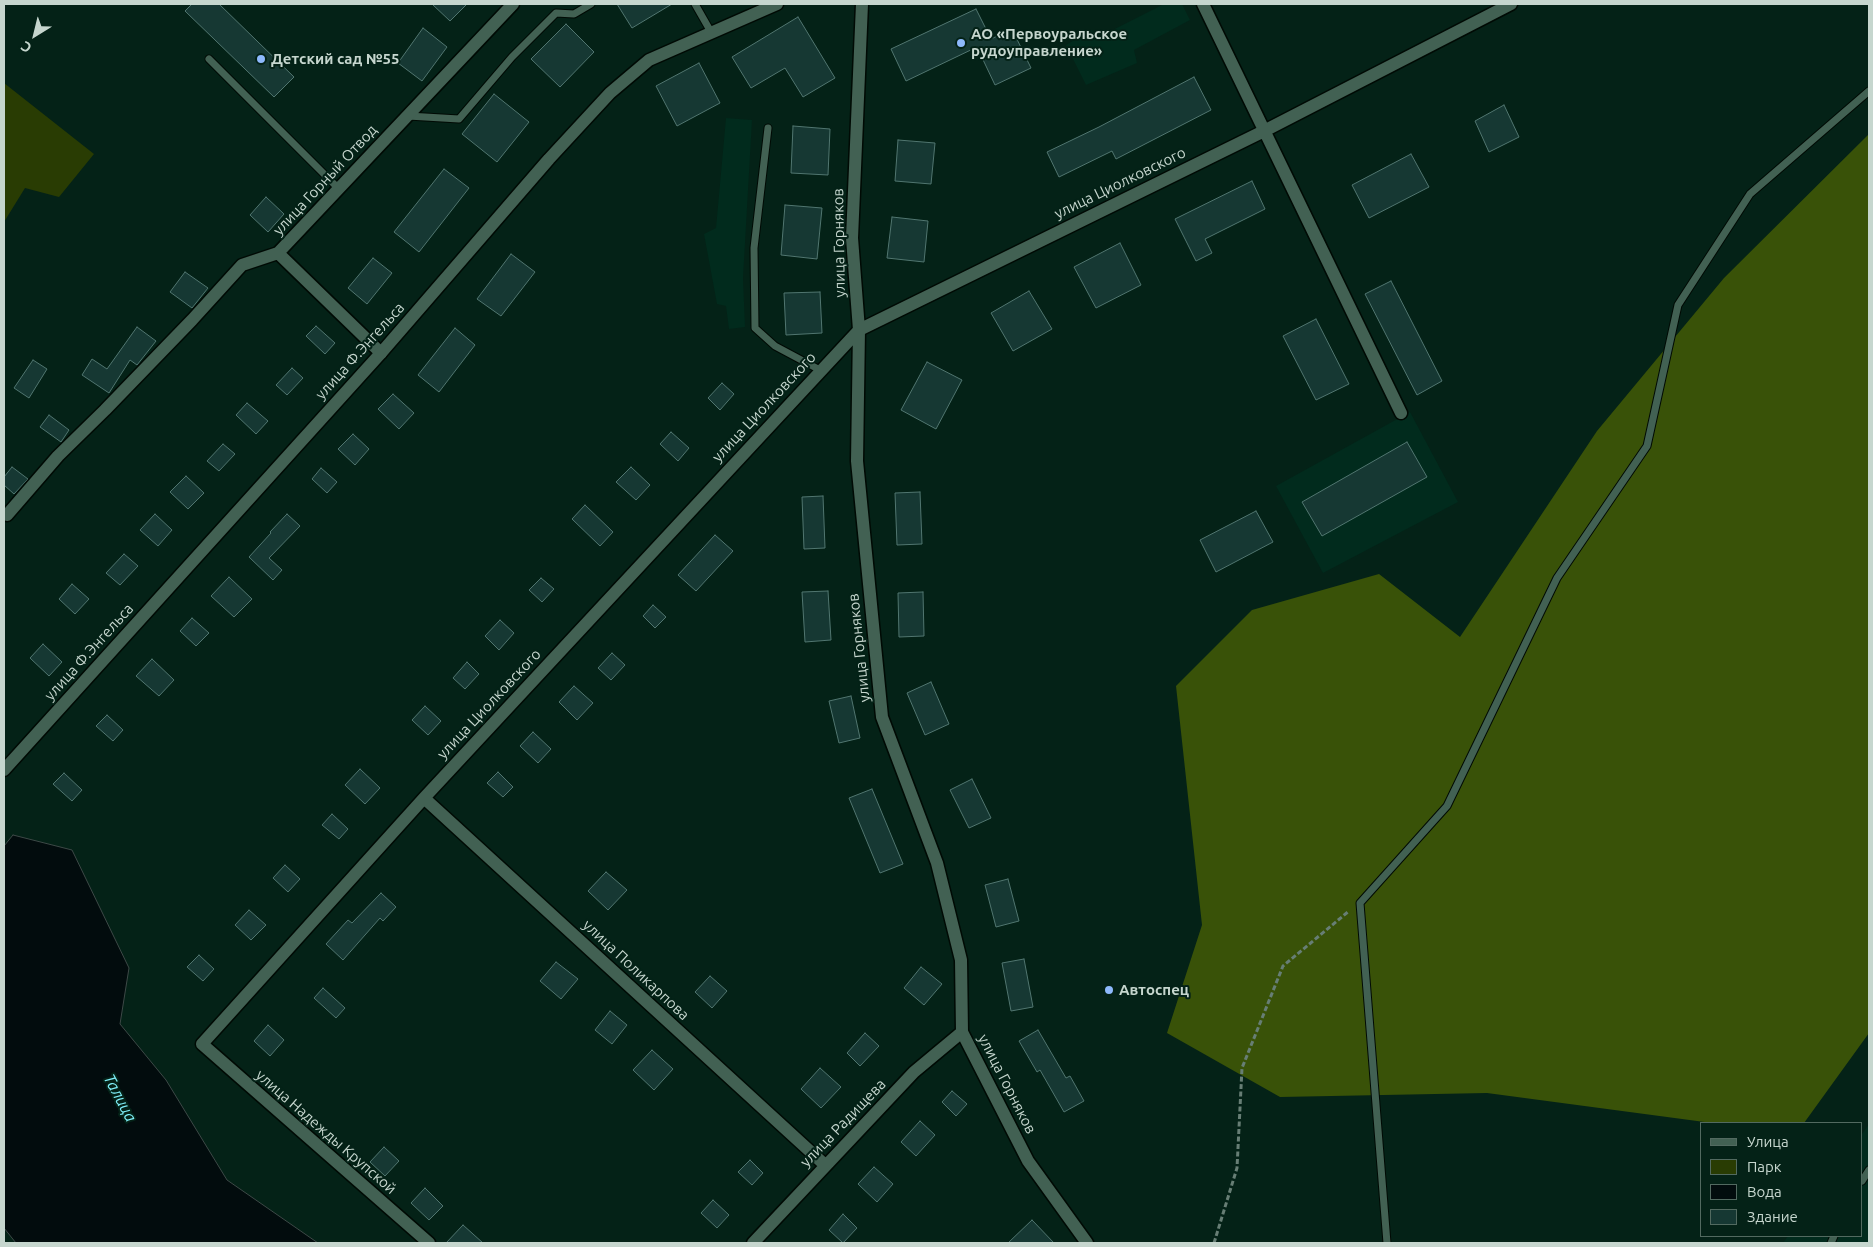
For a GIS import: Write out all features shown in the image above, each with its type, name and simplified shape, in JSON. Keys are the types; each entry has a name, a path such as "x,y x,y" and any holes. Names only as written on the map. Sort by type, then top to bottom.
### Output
{"street":[{"name":"улица Горный Отвод","path":"7,515 58,456 192,320 242,265 278,253 512,4"},
{"name":"улица Ф.Энгельса","path":"4,770 381,353 549,159 610,93 648,60 777,4"},
{"name":"улица Горняков","path":"862,4 852,238 859,330 857,461 882,718 939,873 961,960 962,1032 1028,1161 1087,1243"},
{"path":"1203,4 1400,413"},
{"name":"улица Циолковского","path":"202,1044 424,798 859,330 1264,131 1511,4"},
{"path":"278,253 381,353"},
{"name":"улица Поликарпова","path":"424,798 825,1165"},
{"name":"улица Радищева","path":"753,1243 914,1072 962,1032"},
{"name":"улица Надежды Крупской","path":"202,1044 429,1243"}],"lane":[{"path":"407,116 459,119 512,57 556,13 574,14 591,4"},
{"path":"695,4 711,32"},
{"path":"209,59 339,189"},
{"path":"1387,1243 1360,903 1447,806 1557,578 1647,446 1678,305 1750,194 1869,91"},
{"path":"768,128 754,248 755,328 775,346 820,370"}],"path":[{"path":"1214,1243 1237,1168 1242,1068 1283,966 1360,903"}],"shaded area":[{"path":"1164,4 1182,4 1190,20 1134,50 1137,63 1086,85 1066,45 1091,30 1099,37"},
{"path":"726,118 752,120 743,278 745,327 729,329 726,306 717,304 704,234 716,228"},
{"path":"1410,412 1458,502 1323,573 1276,486"},
{"path":"1869,1124 1869,1243 1783,1243 1787,1237 1863,1237 1863,1133"}],"green space":[{"path":"4,83 94,154 59,197 25,188 4,222"},
{"path":"1869,134 1869,1033 1805,1122 1704,1122 1487,1093 1280,1097 1167,1033 1202,925 1176,686 1252,610 1379,574 1460,637 1597,431 1724,278"}],"water":[{"name":"Талица","path":"13,835 72,850 129,968 120,1024 166,1080 227,1180 318,1243 16,1243 4,1228 4,846"}],"building":[{"path":"192,4 219,4 294,77 274,97 185,11"},
{"path":"432,4 467,4 450,21"},
{"path":"617,4 672,4 632,28"},
{"name":"АО «Первоуральское рудоуправление»","path":"976,9 991,39 1012,29 1031,68 995,85 977,47 906,81 891,49"},
{"path":"798,17 835,78 803,97 785,68 751,88 732,57"},
{"path":"566,24 594,52 560,87 531,59"},
{"path":"423,28 447,47 422,81 398,63"},
{"path":"699,63 720,103 677,126 656,86"},
{"path":"1194,77 1211,110 1116,159 1112,151 1059,177 1047,152"},
{"path":"494,94 529,122 497,162 462,134"},
{"path":"1504,105 1519,137 1489,152 1475,121"},
{"path":"793,126 830,129 828,175 791,173"},
{"path":"898,140 935,143 931,184 895,181"},
{"path":"1411,154 1429,187 1369,218 1352,185"},
{"path":"444,169 469,188 419,252 394,232"},
{"path":"1252,181 1265,209 1205,239 1212,253 1196,261 1175,219"},
{"path":"266,197 284,214 268,232 250,215"},
{"path":"785,205 822,208 817,259 781,255"},
{"path":"892,217 928,221 924,262 887,258"},
{"path":"1120,243 1141,285 1096,308 1074,267"},
{"path":"511,254 535,272 501,316 477,299"},
{"path":"373,258 392,273 367,304 348,288"},
{"path":"185,272 208,288 192,308 170,292"},
{"path":"1391,281 1442,381 1417,395 1365,294"},
{"path":"1029,291 1052,329 1013,351 991,313"},
{"path":"820,292 822,333 786,335 784,293"},
{"path":"1316,319 1349,384 1316,400 1283,336"},
{"path":"316,326 335,343 325,354 306,336"},
{"path":"137,327 156,341 137,365 130,360 109,393 82,375 92,359 107,369"},
{"path":"455,328 475,345 439,392 418,375"},
{"path":"33,360 47,369 29,398 14,388"},
{"path":"927,362 962,380 936,429 901,410"},
{"path":"292,368 303,378 287,395 276,385"},
{"path":"722,383 734,394 720,410 708,398"},
{"path":"393,394 414,413 399,429 378,409"},
{"path":"247,403 268,421 256,434 236,415"},
{"path":"49,415 69,430 61,442 40,427"},
{"path":"671,432 689,448 678,461 660,444"},
{"path":"353,434 369,449 355,465 338,449"},
{"path":"1407,442 1427,477 1322,536 1302,502"},
{"path":"223,444 235,454 219,471 207,461"},
{"path":"12,467 28,479 14,494 4,485 4,477"},
{"path":"631,467 650,485 636,500 616,482"},
{"path":"321,468 337,482 327,493 312,479"},
{"path":"186,476 204,493 188,509 170,492"},
{"path":"920,492 922,544 897,545 895,493"},
{"path":"823,496 825,548 804,549 802,497"},
{"path":"585,505 613,532 600,546 572,519"},
{"path":"1256,511 1273,542 1216,572 1200,540"},
{"path":"155,514 172,530 158,546 140,530"},
{"path":"287,514 300,526 269,558 282,570 273,580 249,557"},
{"path":"715,535 733,551 696,591 678,575"},
{"path":"124,554 138,566 120,585 106,573"},
{"path":"229,577 252,599 234,617 211,596"},
{"path":"541,578 554,589 542,602 529,590"},
{"path":"72,584 89,599 75,614 59,599"},
{"path":"828,591 831,640 805,642 802,592"},
{"path":"923,592 924,636 899,637 898,593"},
{"path":"653,605 666,617 655,628 643,616"},
{"path":"192,618 209,633 196,646 180,631"},
{"path":"500,620 514,633 499,650 485,636"},
{"path":"43,644 62,662 49,676 30,658"},
{"path":"612,653 625,665 611,680 598,668"},
{"path":"152,659 174,680 159,696 136,676"},
{"path":"467,662 479,674 465,689 453,678"},
{"path":"931,682 949,724 925,735 907,693"},
{"path":"574,686 593,703 577,720 559,702"},
{"path":"851,696 860,738 839,743 829,701"},
{"path":"425,706 441,721 428,735 412,720"},
{"path":"107,715 123,730 113,741 96,726"},
{"path":"533,732 551,749 538,763 520,746"},
{"path":"360,769 380,788 365,804 345,785"},
{"path":"498,772 513,787 503,797 487,783"},
{"path":"64,773 82,790 72,801 53,784"},
{"path":"972,779 991,818 969,828 950,790"},
{"path":"872,789 903,864 880,873 849,798"},
{"path":"332,814 348,829 339,839 322,825"},
{"path":"285,865 300,879 288,892 273,878"},
{"path":"606,872 627,890 608,910 588,891"},
{"path":"1008,879 1019,921 996,927 985,885"},
{"path":"381,893 396,907 383,921 380,918 343,960 326,944 348,920 352,923"},
{"path":"249,910 266,925 251,940 235,925"},
{"path":"199,955 214,969 203,981 187,967"},
{"path":"1024,959 1033,1007 1011,1011 1002,963"},
{"path":"556,962 578,979 561,999 540,981"},
{"path":"921,967 942,984 924,1005 904,988"},
{"path":"710,976 727,991 712,1008 695,992"},
{"path":"323,988 345,1008 336,1018 314,998"},
{"path":"610,1011 627,1025 612,1044 595,1030"},
{"path":"268,1025 284,1040 270,1056 254,1041"},
{"path":"1038,1030 1066,1078 1070,1076 1084,1101 1064,1112 1040,1070 1037,1072 1019,1041"},
{"path":"865,1033 879,1046 860,1066 847,1053"},
{"path":"652,1050 673,1069 654,1090 633,1070"},
{"path":"820,1068 841,1087 821,1108 801,1089"},
{"path":"952,1091 967,1104 956,1116 942,1102"},
{"path":"920,1121 935,1135 916,1156 901,1142"},
{"path":"384,1147 399,1161 385,1176 370,1162"},
{"path":"750,1160 763,1173 752,1185 738,1172"},
{"path":"874,1167 893,1184 877,1202 858,1184"},
{"path":"425,1188 443,1206 429,1220 411,1203"},
{"path":"713,1200 729,1215 717,1228 701,1213"},
{"path":"843,1214 857,1228 843,1243 829,1230"},
{"path":"1032,1220 1054,1243 1008,1243"},
{"path":"463,1225 483,1243 446,1243"}],"place":[{"name":"АО «Первоуральское рудоуправление»","path":"961,43"},
{"name":"Детский сад №55","path":"261,59"},
{"name":"Автоспец","path":"1109,990"}]}
